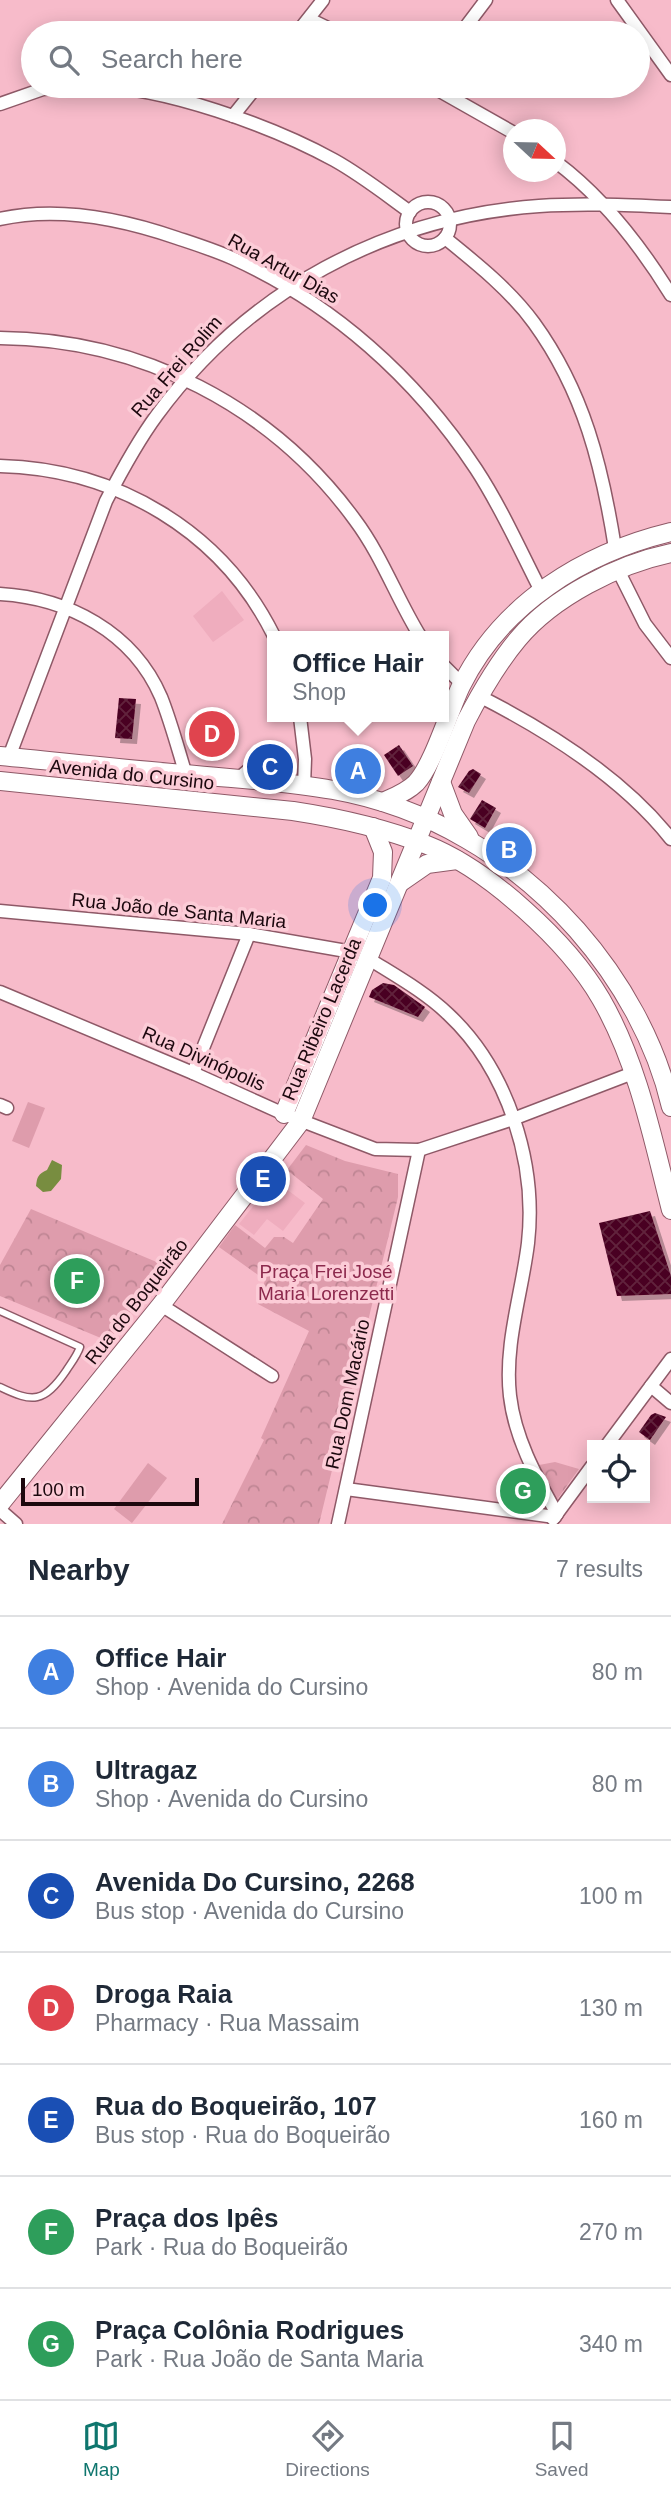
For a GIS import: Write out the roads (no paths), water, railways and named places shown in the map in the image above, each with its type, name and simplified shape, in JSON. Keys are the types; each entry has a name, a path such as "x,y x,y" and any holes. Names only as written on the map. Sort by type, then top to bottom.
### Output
{"main road":[{"path":"449,712 462,684 486,647 519,609 541,591 615,548 671,532"},
{"name":"Rua Ribeiro Lacerda","path":"284,1114 397,887 466,721 479,696 519,637 546,612 588,583 652,557 671,553"},
{"path":"397,887 399,835 383,802 406,791 417,782 445,722"},
{"name":"Avenida do Cursino","path":"4,756 335,790 383,802 427,818 470,840 552,902 615,978 643,1027 666,1083 671,1107"},
{"name":"Rua Frei Rolim","path":"0,782 4,756"},
{"name":"Avenida do Cursino","path":"0,782 293,811 373,827 417,842 457,860 534,918 569,956 601,998 645,1107 671,1210"},
{"path":"441,782 453,814 470,840"},
{"name":"Rua Ribeiro Lacerda","path":"301,1121 361,955 382,878 383,852 373,827"},
{"path":"397,887 427,864 457,860"},
{"name":"Rua do Boqueirão","path":"0,1504 161,1305 301,1121"}],"street":[{"path":"313,21 309,19 323,0"},
{"path":"470,21 486,0"},
{"path":"617,0 632,21"},
{"path":"650,46 671,75"},
{"path":"0,104 21,97"},
{"path":"169,98 233,116 333,160 410,212"},
{"path":"233,116 247,98"},
{"path":"452,98 503,127"},
{"path":"566,172 603,205 634,239 671,295"},
{"path":"429,202 442,207 450,219 445,238 439,243 424,246 411,238 407,231 410,212 415,206 429,202"},
{"name":"Rua Frei Rolim","path":"4,756 113,488 157,414 222,341 246,319 335,261 407,231 450,219 537,206 671,207"},
{"name":"Rua Artur Dias","path":"0,219 56,214 89,216 161,233 232,258 312,302 366,341 407,381 439,418 478,472 541,591"},
{"path":"445,238 492,278 533,322 569,381 596,452 615,548"},
{"path":"0,338 75,344 139,361 187,379 222,398 262,425 294,451 356,522 385,569 417,631"},
{"path":"0,466 48,471 113,488 156,509 201,541 246,590 272,631"},
{"path":"618,570 645,624 671,658"},
{"path":"0,594 42,600 83,614 126,647 147,671 160,695 186,775"},
{"path":"449,671 462,684"},
{"path":"479,696 561,744 612,781 671,839"},
{"path":"301,722 305,759 304,786"},
{"name":"Rua João de Santa Maria","path":"0,911 248,934 361,955 446,1011 458,1024 496,1077 513,1119 526,1165 531,1201 528,1242 508,1362 510,1396 517,1432 553,1518"},
{"path":"193,1073 248,934"},
{"name":"Rua Divinópolis","path":"0,992 367,1147 419,1150 513,1119 633,1073"},
{"name":"Rua Dom Macário","path":"338,1524 419,1150"},
{"path":"161,1305 272,1376"},
{"path":"611,1440 671,1359"},
{"path":"651,1386 671,1403"},
{"path":"346,1489 553,1518 587,1473"},
{"path":"0,1510 16,1524"}],"lane":[{"path":"234,779 259,757 283,751"},
{"path":"0,1311 80,1347 53,1390 35,1398 22,1398 0,1387"}],"place":[{"name":"Droga Raia","path":"212,734"},
{"name":"Avenida Do Cursino, 2268","path":"270,767"},
{"name":"Office Hair","path":"358,771"},
{"name":"Ultragaz","path":"509,850"},
{"name":"Rua do Boqueirão, 107","path":"263,1179"},
{"name":"Praça dos Ipês","path":"77,1281"},
{"name":"Praça Colônia Rodrigues","path":"523,1491"}],"park label":[{"name":"Praça Frei José Maria Lorenzetti","path":"326,1282"}]}
